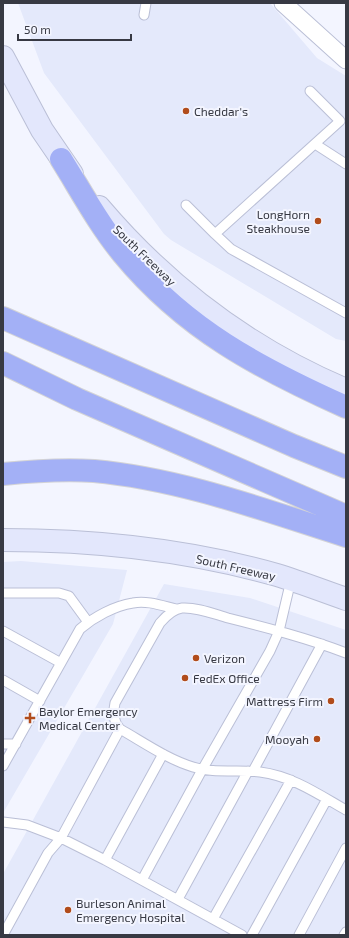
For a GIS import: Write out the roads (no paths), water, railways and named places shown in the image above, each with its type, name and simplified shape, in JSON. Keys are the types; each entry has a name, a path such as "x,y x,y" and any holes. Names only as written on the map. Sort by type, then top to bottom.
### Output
{"highway":[{"path":"61,159 101,223 122,253 151,285 174,306 197,325 244,357 291,382 346,408"},
{"path":"3,318 294,446 346,467"},
{"path":"3,363 77,399 346,516"},
{"path":"3,474 35,471 92,471 130,476 187,488 242,502 346,536"}],"main road":[{"name":"South Freeway","path":"3,57 24,98 61,159 87,194 145,258 176,285 236,332 314,377 346,390"},
{"name":"South Freeway","path":"3,540 54,540 203,558 291,580 346,599"}],"street":[{"path":"282,3 346,60"}],"lane":[{"path":"144,15 146,3"},
{"path":"215,234 315,144 343,123 310,91"},
{"path":"315,144 346,164"},
{"path":"186,205 231,249 346,313"},
{"path":"142,880 202,770 247,694 270,651 279,631 291,580"},
{"path":"3,593 59,593 69,596 88,622"},
{"path":"3,766 80,629 88,622 109,610 134,602 153,604 176,610"},
{"path":"345,806 327,799 291,780 250,771 224,772 202,770 177,762 120,729 114,721 113,714 118,696 160,623 176,610 184,608 206,612 279,631 346,653"},
{"path":"3,631 61,663"},
{"path":"178,899 322,644"},
{"path":"3,680 40,701"},
{"path":"3,935 48,853 61,838 120,729"},
{"path":"3,744 16,744"},
{"path":"106,860 163,754"},
{"path":"213,919 291,780"},
{"path":"252,935 327,799"},
{"path":"3,822 27,825 61,838 106,860 242,935"},
{"path":"299,935 346,848"}],"place":[{"name":"Cheddar's","path":"186,111"},
{"name":"LongHorn Steakhouse","path":"318,221"},
{"name":"Verizon","path":"196,658"},
{"name":"FedEx Office","path":"185,678"},
{"name":"Mattress Firm","path":"331,701"},
{"name":"Baylor Emergency Medical Center","path":"30,718"},
{"name":"Mooyah","path":"317,739"},
{"name":"Burleson Animal Emergency Hospital","path":"68,910"}]}
